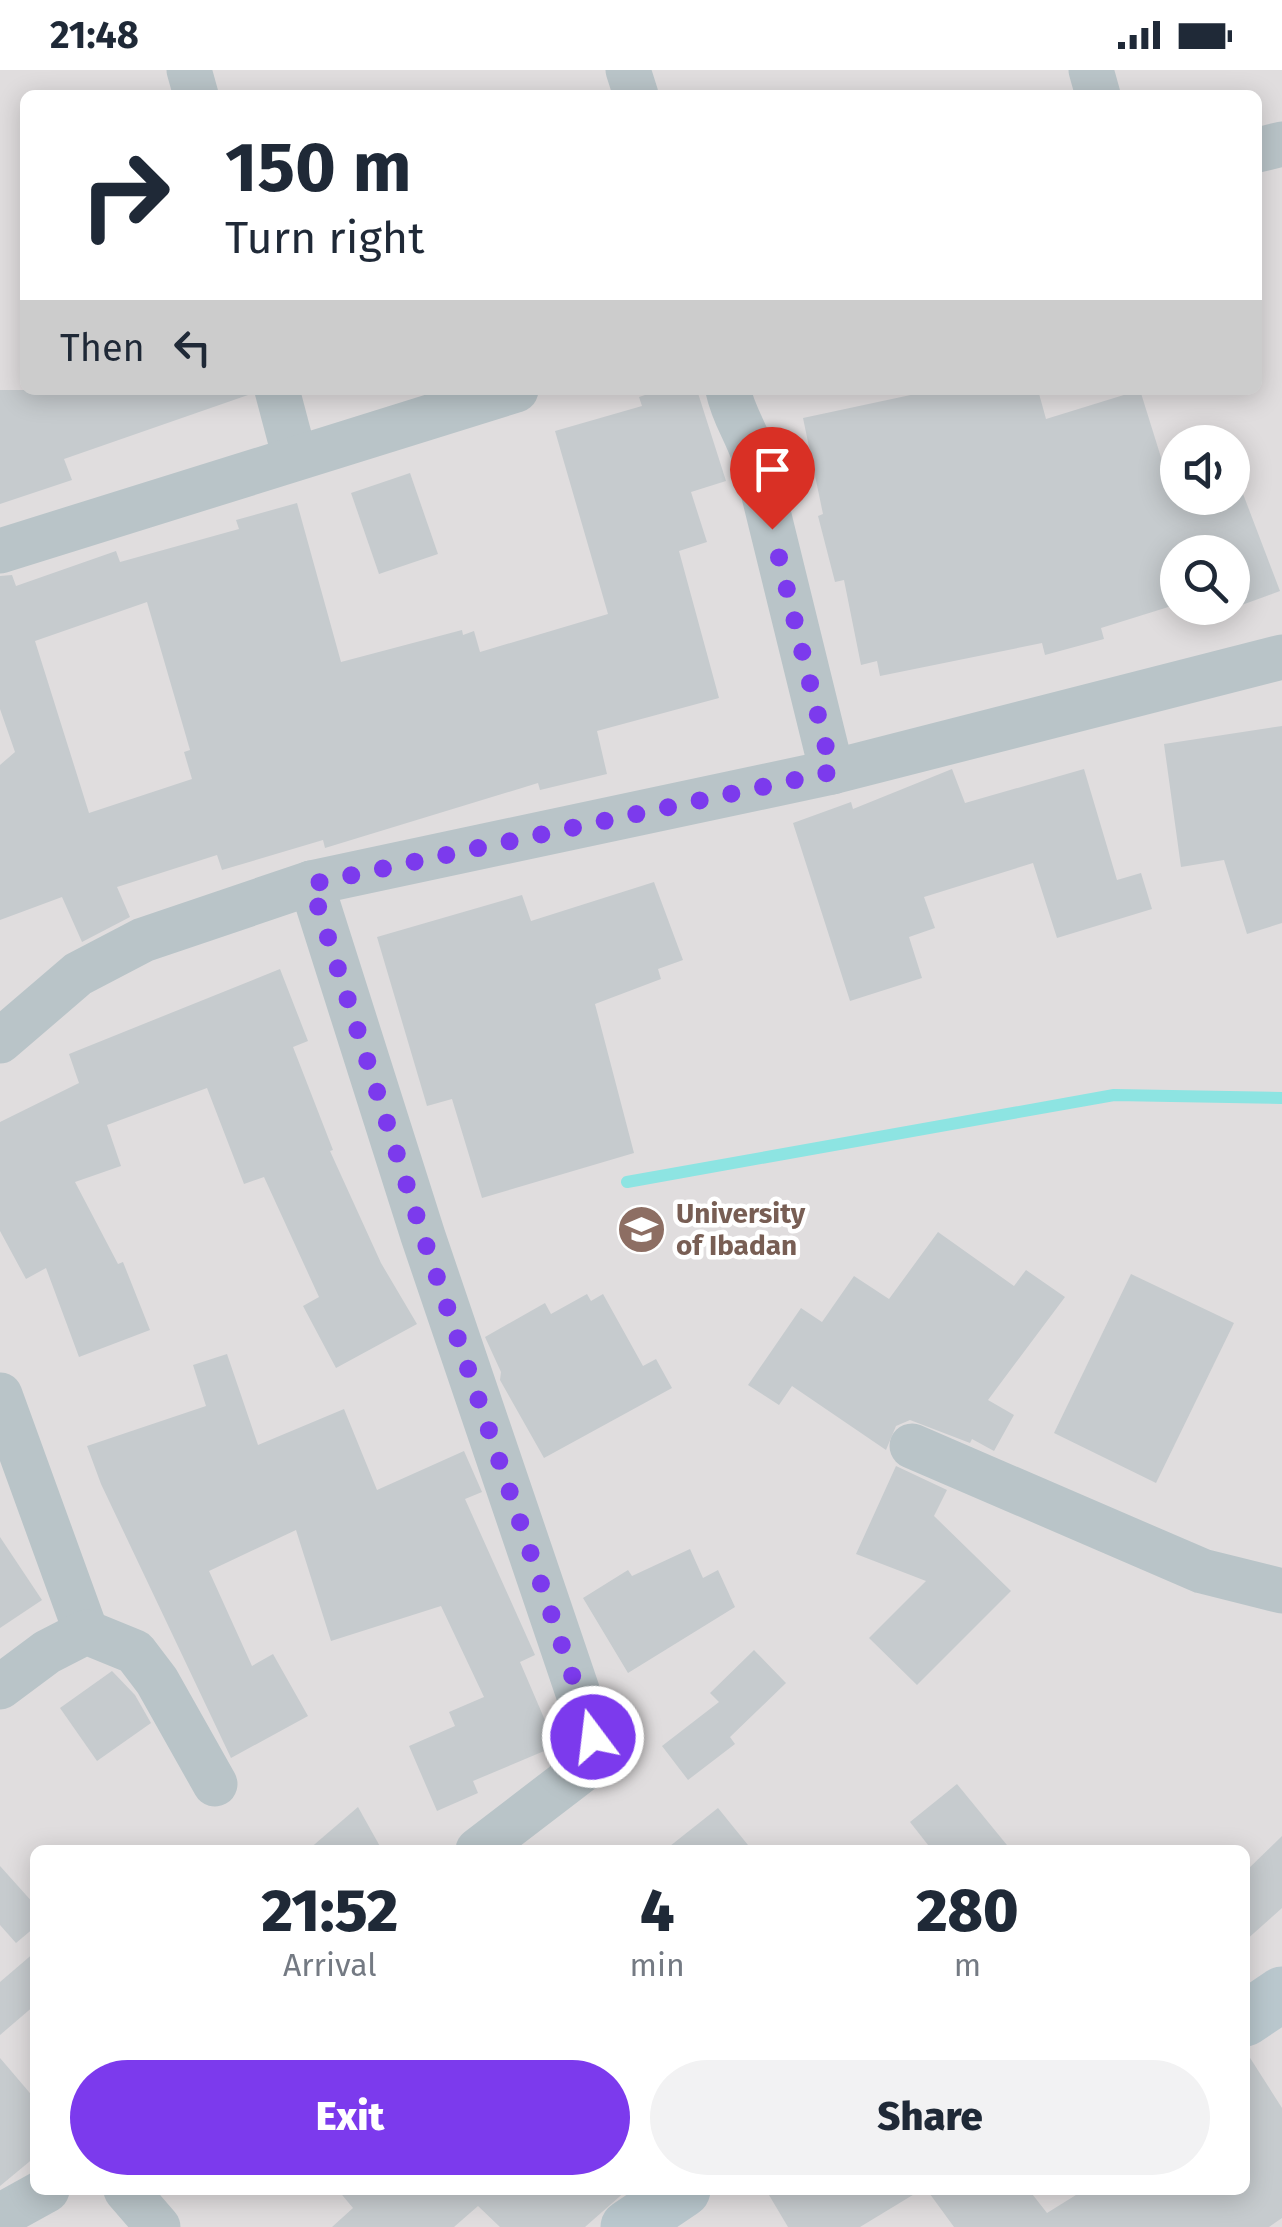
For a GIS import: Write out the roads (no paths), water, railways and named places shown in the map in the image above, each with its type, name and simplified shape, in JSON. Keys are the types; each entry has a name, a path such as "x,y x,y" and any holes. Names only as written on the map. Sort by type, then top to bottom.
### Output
{"street":[{"path":"278,395 296,458"},
{"path":"0,551 500,395"},
{"path":"729,395 734,421 747,432 755,459 832,772"},
{"path":"0,1041 78,974 143,940 311,884 832,772 1282,657"},
{"path":"311,884 423,1236 593,1737 589,1765 485,1845"},
{"path":"0,1395 86,1632 134,1652 157,1680 215,1784"},
{"path":"912,1446 1202,1571 1282,1590"},
{"path":"0,1686 47,1652 86,1632"},
{"path":"1250,2016 1282,1994"},
{"path":"0,2216 38,2195"},
{"path":"130,2195 158,2227"}],"waterway":[{"path":"627,1182 1114,1095 1282,1098"}],"place":[{"name":"University of Ibadan","path":"641,1229"}]}
